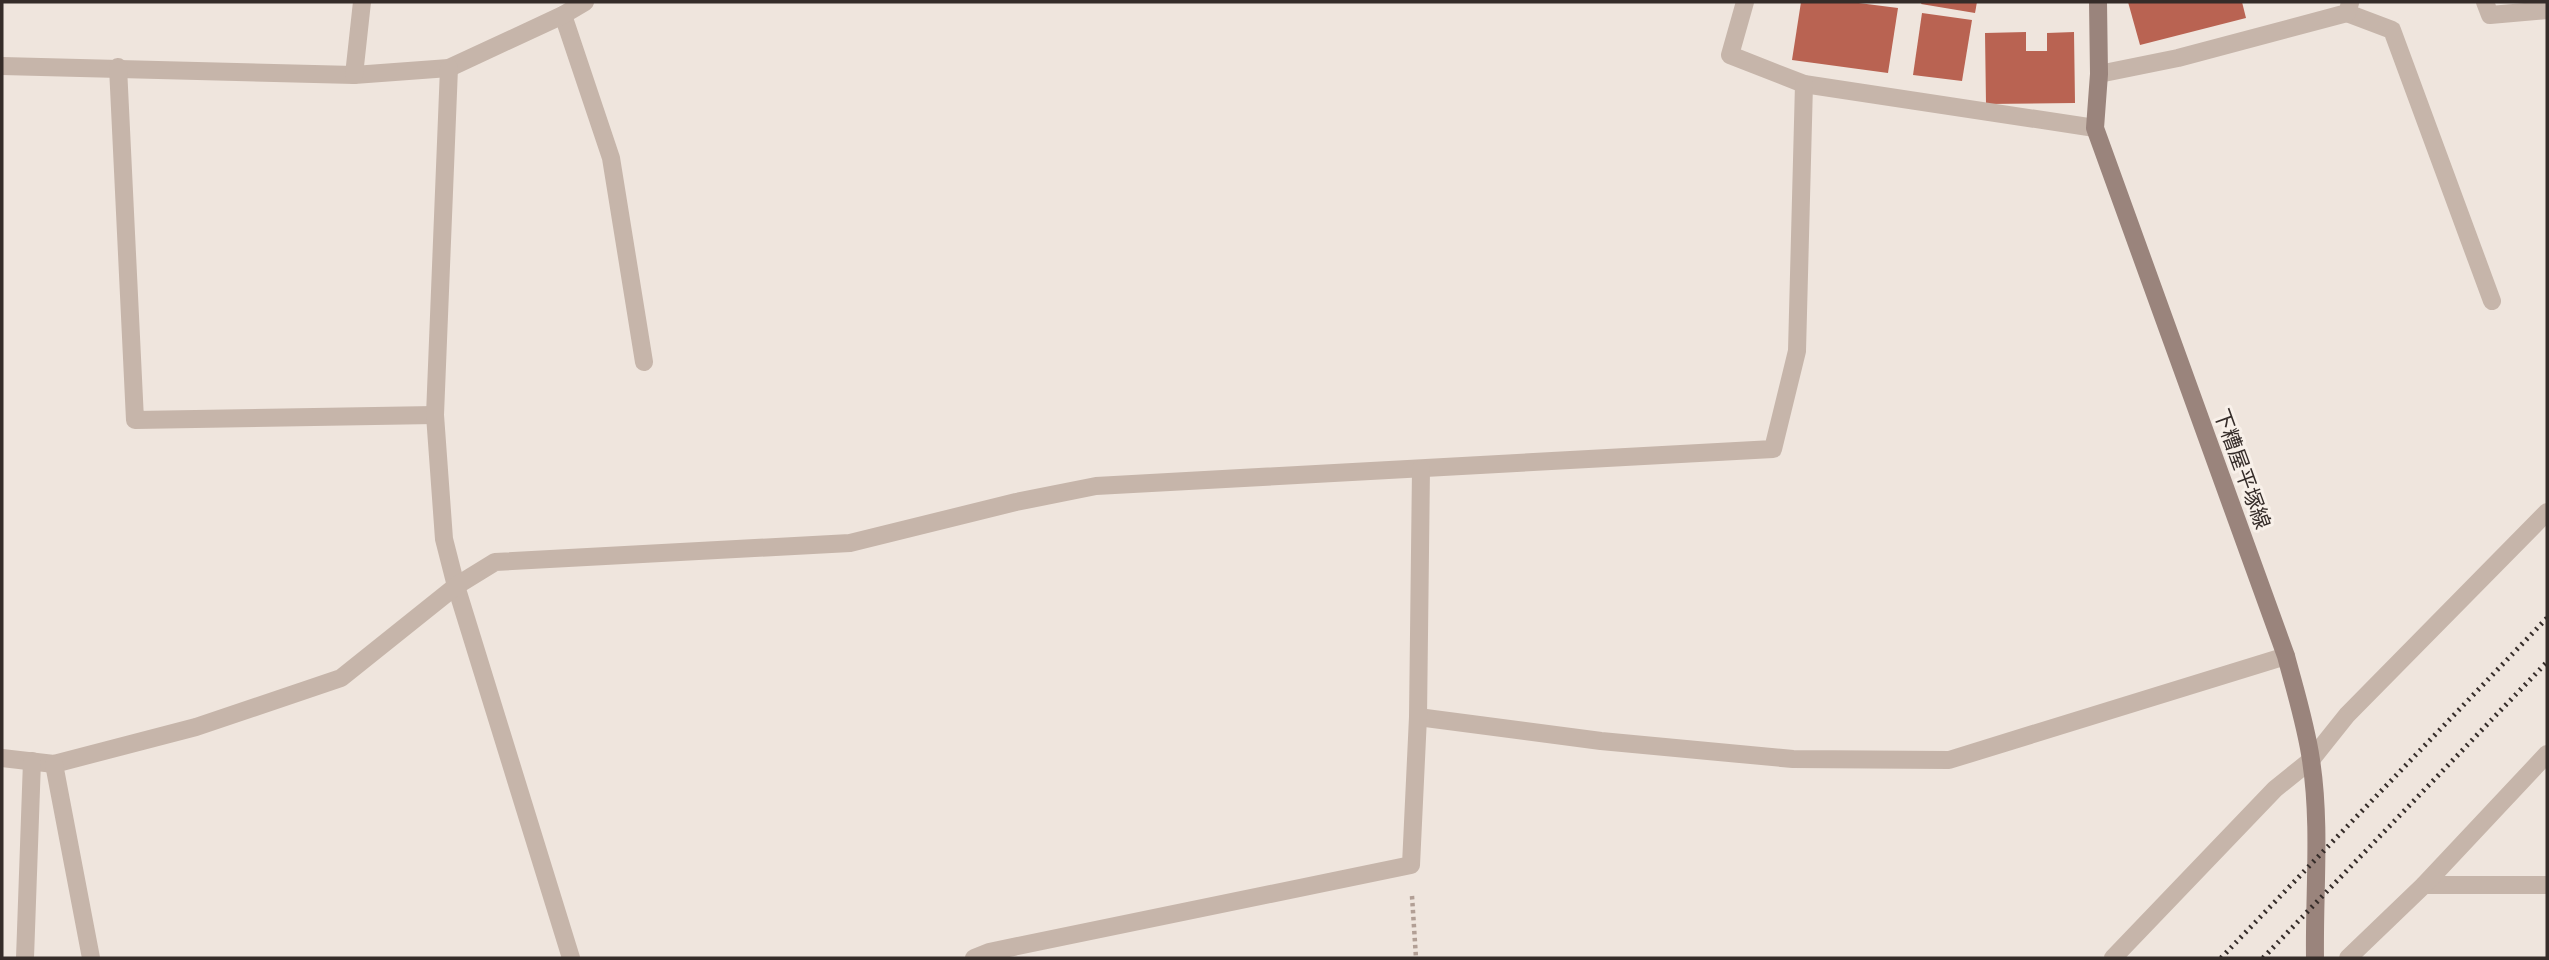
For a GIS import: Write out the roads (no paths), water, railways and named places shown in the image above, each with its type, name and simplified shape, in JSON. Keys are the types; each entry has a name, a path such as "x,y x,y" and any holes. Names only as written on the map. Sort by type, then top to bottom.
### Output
{"main road":[{"name":"下糟屋平塚線","path":"2098,2 2099,74 2095,128 2286,656 2311,760 2316,820 2315,958"}],"street":[{"path":"354,75 362,2"},
{"path":"2,66 354,75 449,68 563,15 584,2"},
{"path":"1745,2 1730,55 1804,84 2095,128"},
{"path":"2485,2 2490,15 2547,10"},
{"path":"2099,74 2178,58 2349,8 2392,30 2491,301"},
{"path":"563,15 611,158 644,362"},
{"path":"118,67 135,420 435,415"},
{"path":"449,68 435,415 444,539 456,586 571,958"},
{"path":"2,758 54,764 196,727 341,678 456,586 495,562 850,543 1016,502 1096,486 1773,449 1797,351 1804,84"},
{"path":"974,958 1006,954 1411,864 1418,716 1421,469"},
{"path":"2113,958 2275,789 2311,760 2347,715 2547,512"},
{"path":"1418,716 1601,741 1793,759 1949,760 2286,656"},
{"path":"2348,958 2424,885 2547,754"},
{"path":"25,958 32,761"},
{"path":"54,764 91,958"},
{"path":"2424,885 2547,885"}],"railway":[{"path":"2221,958 2547,618"},
{"path":"2263,958 2547,662"}]}
